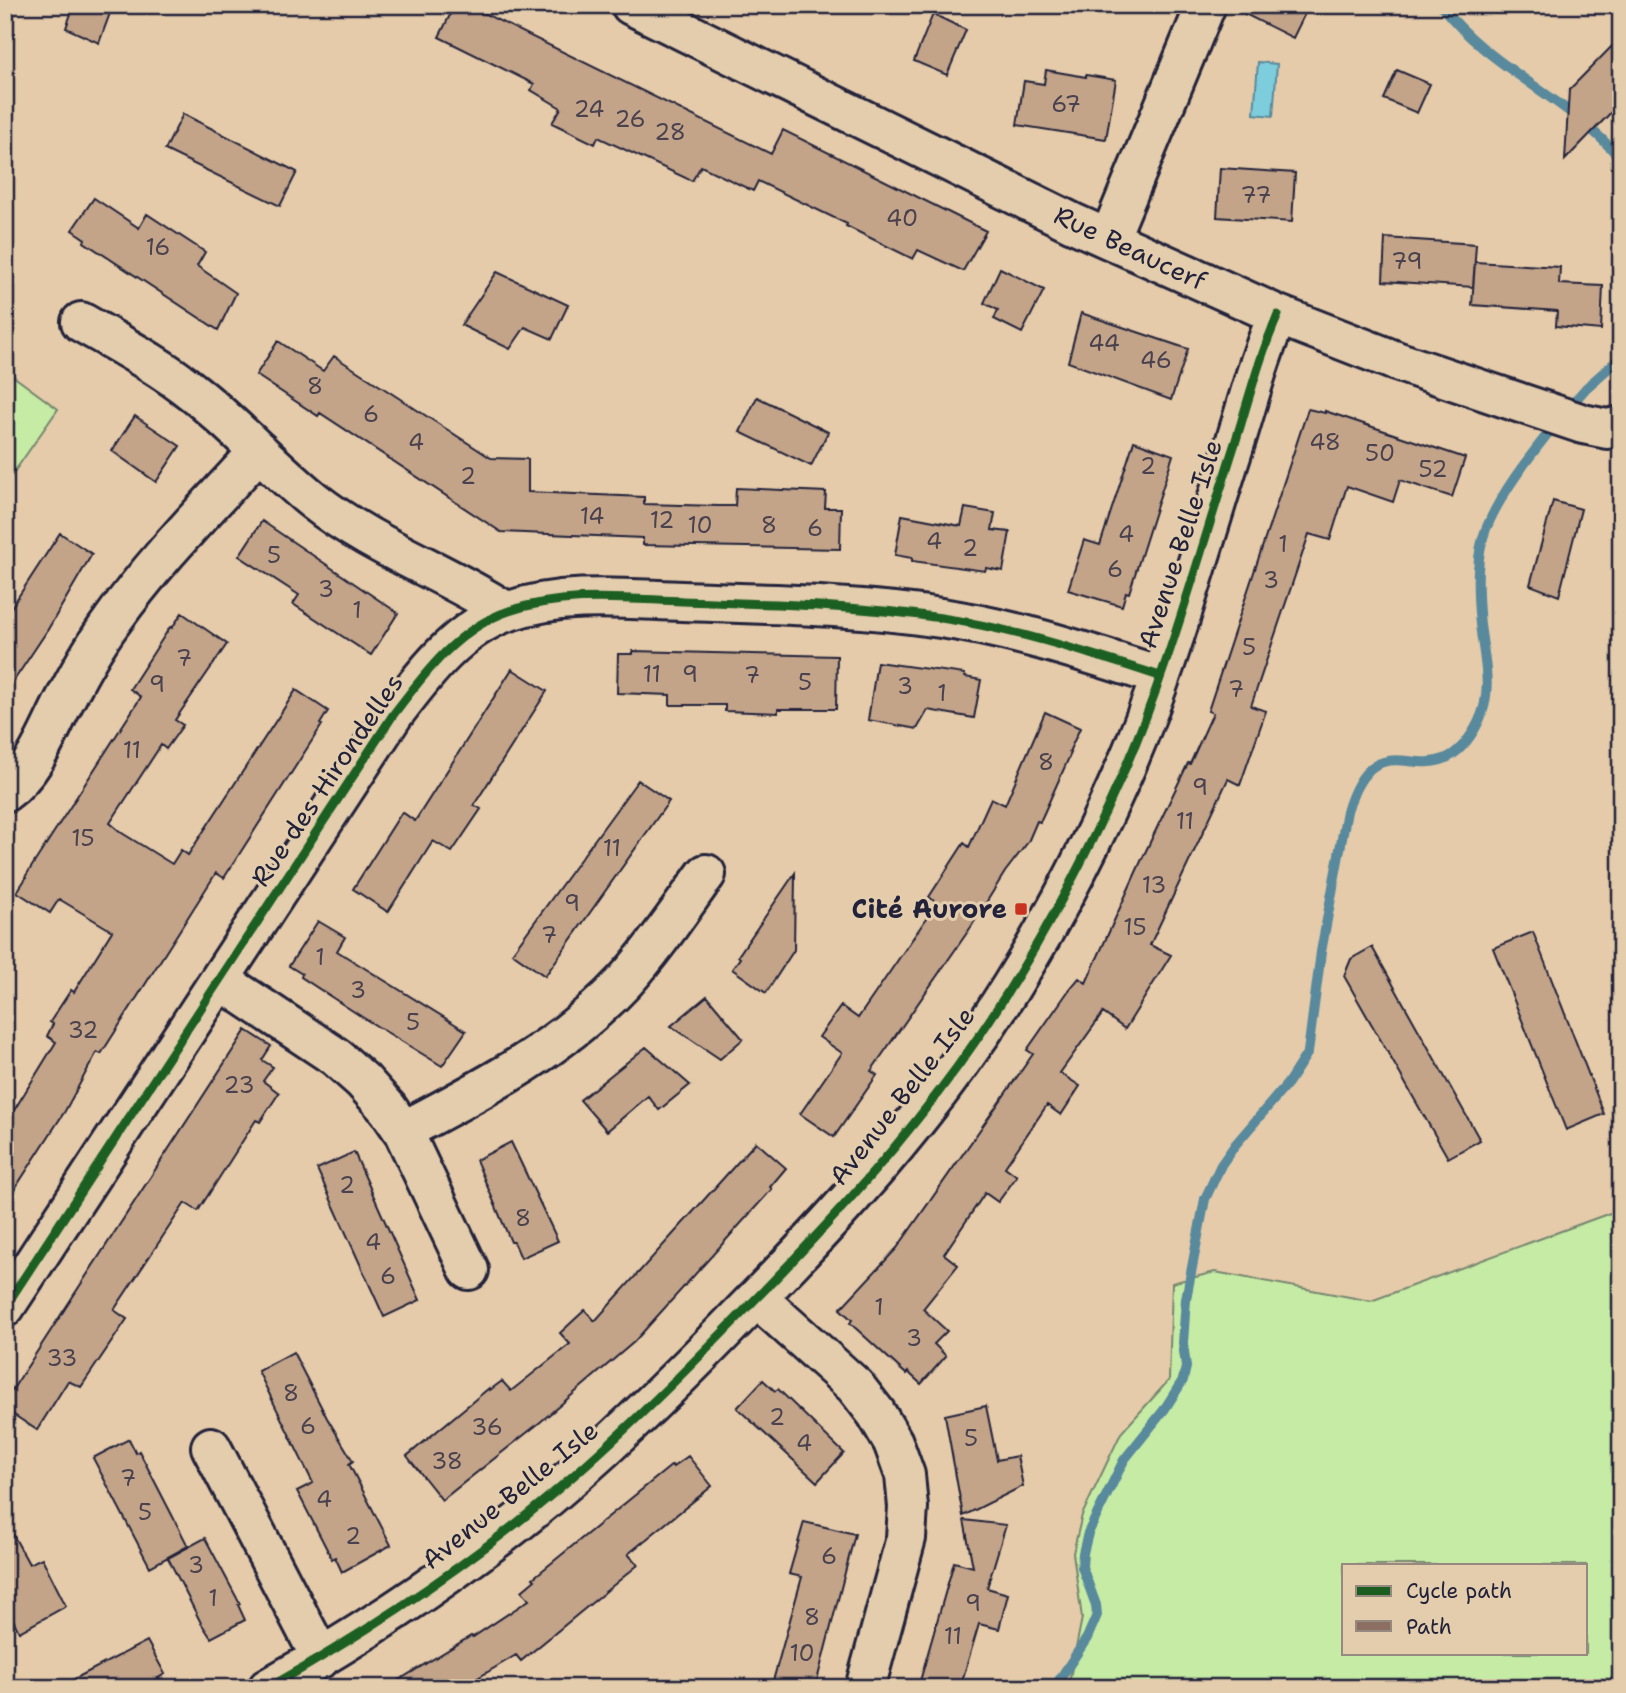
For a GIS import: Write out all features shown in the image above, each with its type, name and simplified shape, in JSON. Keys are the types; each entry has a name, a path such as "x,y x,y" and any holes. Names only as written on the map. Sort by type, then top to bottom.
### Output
{"street":[{"path":"1109,239 1206,5"},
{"name":"Rue Beaucerf","path":"653,10 1109,239 1278,315 1396,361 1567,418 1607,429 1621,426"},
{"name":"Avenue Belle Isle","path":"268,1688 321,1658 419,1594 519,1521 624,1428 757,1298 880,1165 950,1077 987,1022 1077,870 1119,782 1160,676 1278,315"},
{"path":"81,322 155,365 193,392 313,499 351,526 396,552 473,590 507,612"},
{"path":"5,792 24,776 40,751 78,675 113,620 175,543 259,451"},
{"name":"Rue des Hirondelles","path":"5,1307 393,715 443,654 469,633 507,612 538,603 585,597 875,610 943,618 1034,637 1160,676"},
{"path":"403,1131 485,1087 542,1052 583,1020 625,981 706,874"},
{"path":"220,980 336,1057 380,1099 403,1131 469,1270"},
{"path":"757,1298 855,1386 876,1413 893,1442 905,1475 908,1507 906,1538 865,1688"},
{"path":"211,1447 321,1658"}],"green space":[{"path":"5,263 13,376 58,409 5,485"},
{"path":"1621,1209 1621,1688 1068,1688 1082,1618 1073,1553 1082,1515 1121,1433 1169,1380 1172,1283 1215,1272 1371,1301"}],"water":[{"path":"1258,62 1277,64 1273,116 1254,114"}],"building":[{"path":"74,5 113,5 99,43 66,28"},
{"path":"455,5 467,5 771,154 783,130 986,231 963,271 918,250 913,259 758,181 753,191 701,166 692,181 598,137 595,144 552,123 561,108 531,90 534,84 439,37"},
{"path":"1227,5 1309,5 1293,38"},
{"path":"933,14 966,30 947,75 914,61"},
{"path":"1621,37 1621,102 1565,160 1569,90"},
{"path":"1046,70 1116,80 1106,139 1017,125 1024,81 1044,84"},
{"path":"1397,70 1430,84 1417,113 1384,99"},
{"path":"183,114 297,172 280,206 165,150"},
{"path":"1220,168 1295,173 1292,222 1217,217"},
{"path":"94,198 139,228 147,214 205,252 197,266 236,293 218,330 84,242 85,239 72,230"},
{"path":"1385,238 1476,244 1473,287 1383,281"},
{"path":"1475,262 1560,267 1559,284 1603,286 1601,330 1556,326 1557,311 1472,305"},
{"path":"1000,268 1044,290 1022,333 994,319 998,310 984,303"},
{"path":"497,272 568,305 552,339 525,327 510,349 461,325"},
{"path":"1081,313 1188,349 1171,400 1068,362"},
{"path":"278,341 323,371 334,356 491,458 528,459 528,492 644,497 644,504 735,506 736,488 826,492 825,508 841,508 840,549 643,545 643,538 501,532 320,413 318,416 256,375"},
{"path":"757,397 828,432 811,466 740,432"},
{"path":"1308,409 1325,411 1465,458 1452,497 1400,480 1393,502 1347,486 1330,540 1309,534 1251,706 1266,711 1240,785 1228,779 1150,945 1171,955 1125,1029 1103,1013 1060,1073 1080,1086 1061,1115 1047,1105 1005,1167 1017,1176 998,1202 985,1193 944,1254 958,1265 923,1309 947,1331 934,1344 946,1356 921,1384 908,1372 906,1374 850,1323 852,1320 840,1309 897,1248 1033,1054 1027,1050 1069,990 1079,978 1086,983 1142,859 1213,713 1208,711"},
{"path":"135,416 180,446 156,482 112,451"},
{"path":"1134,441 1173,455 1129,593 1126,592 1122,606 1068,590 1084,540 1100,545"},
{"path":"1553,501 1581,509 1559,596 1530,585"},
{"path":"965,508 995,513 992,530 1010,532 1003,571 912,561 912,558 895,555 902,515 961,526"},
{"path":"262,521 398,613 371,655 293,604 299,595 239,556"},
{"path":"60,533 92,554 47,631 5,694 5,617"},
{"path":"182,613 227,644 175,720 183,725 166,749 161,745 110,823 122,833 172,864 181,850 188,855 296,690 328,711 320,724 322,725 224,878 216,873 101,1054 97,1052 65,1111 5,1204 5,1125 56,1042 47,1036 53,1024 50,1022 71,990 74,992 112,931 59,899 50,913 17,892 141,697 130,689"},
{"path":"633,651 837,656 836,709 778,709 778,713 725,711 725,705 670,705 670,695 617,693 618,654 633,654"},
{"path":"877,662 965,674 965,677 981,680 974,718 928,710 917,729 868,720"},
{"path":"512,669 547,691 474,805 481,809 452,852 433,841 388,912 353,889 402,812 415,821"},
{"path":"1045,712 1080,728 1040,822 1037,821 1028,842 871,1071 877,1075 834,1137 800,1114 842,1053 819,1037 841,1006 858,1018 937,903 929,897 964,843 969,847 991,798 1005,805"},
{"path":"638,780 669,801 545,976 512,953"},
{"path":"795,873 794,950 766,993 732,969 740,958 738,956"},
{"path":"318,921 345,937 337,951 466,1031 442,1066 362,1017 301,977 302,974 289,966"},
{"path":"1533,932 1604,1114 1566,1130 1493,948"},
{"path":"1372,947 1480,1140 1448,1158 1344,976 1351,959"},
{"path":"707,996 743,1039 720,1059 671,1026"},
{"path":"246,1030 271,1046 262,1060 273,1067 263,1081 279,1093 260,1122 256,1120 198,1211 185,1203 114,1310 127,1319 81,1387 68,1381 37,1430 5,1409 5,1401"},
{"path":"646,1047 690,1085 659,1110 648,1096 607,1131 580,1100"},
{"path":"511,1142 558,1241 521,1258 514,1242 511,1242 476,1160"},
{"path":"756,1142 786,1168 770,1187 772,1189 634,1342 538,1424 442,1500 407,1456 489,1388 490,1390 502,1381 511,1391 570,1344 560,1333 585,1310 595,1321"},
{"path":"354,1152 420,1300 384,1317 317,1169"},
{"path":"293,1352 353,1461 349,1464 391,1545 342,1572 335,1557 332,1559 297,1491 313,1483 258,1371"},
{"path":"763,1380 775,1391 778,1389 844,1453 817,1482 737,1408"},
{"path":"986,1406 997,1460 1017,1456 1023,1486 963,1516 945,1415"},
{"path":"129,1439 136,1453 139,1451 188,1546 150,1567 93,1458"},
{"path":"688,1456 712,1486 628,1554 638,1565 521,1661 516,1655 461,1688 386,1688 473,1637 529,1600 522,1591 535,1580 533,1578 672,1465 673,1467"},
{"path":"5,1520 29,1564 42,1558 66,1606 19,1632 5,1603"},
{"path":"964,1520 1006,1525 987,1588 1008,1594 999,1629 979,1624 960,1688 918,1688 954,1562 973,1567"},
{"path":"804,1522 855,1534 815,1688 771,1688 802,1577 789,1574"},
{"path":"205,1538 240,1604 238,1605 245,1620 211,1638 168,1558"},
{"path":"147,1641 165,1674 140,1688 57,1688"}],"waterway":[{"path":"1441,5 1482,48 1579,119 1621,160"},
{"path":"1567,410 1586,388 1621,357"},
{"path":"1054,1688 1087,1638 1097,1615 1082,1567 1088,1533 1124,1460 1164,1410 1183,1380 1186,1367 1183,1343 1186,1299 1205,1199 1221,1165 1235,1145 1288,1083 1308,1052 1321,952 1351,800 1370,769 1382,762 1436,761 1450,756 1464,744 1478,723 1487,683 1478,592 1479,559 1483,539 1509,487 1557,422"}],"marked path":[{"path":"1619,427 1621,432"}],"cycle path":[{"path":"268,1688 427,1589 518,1522 575,1474 685,1371 806,1246 873,1173 945,1083 1002,1001 1053,915 1098,827 1137,741 1168,656 1255,377 1278,315"},
{"path":"5,1307 393,715 444,654 474,629 491,619 530,605 595,598 876,610 997,628 1052,642 1160,676"}],"place":[{"name":"Cité Aurore","path":"1021,909"}]}
